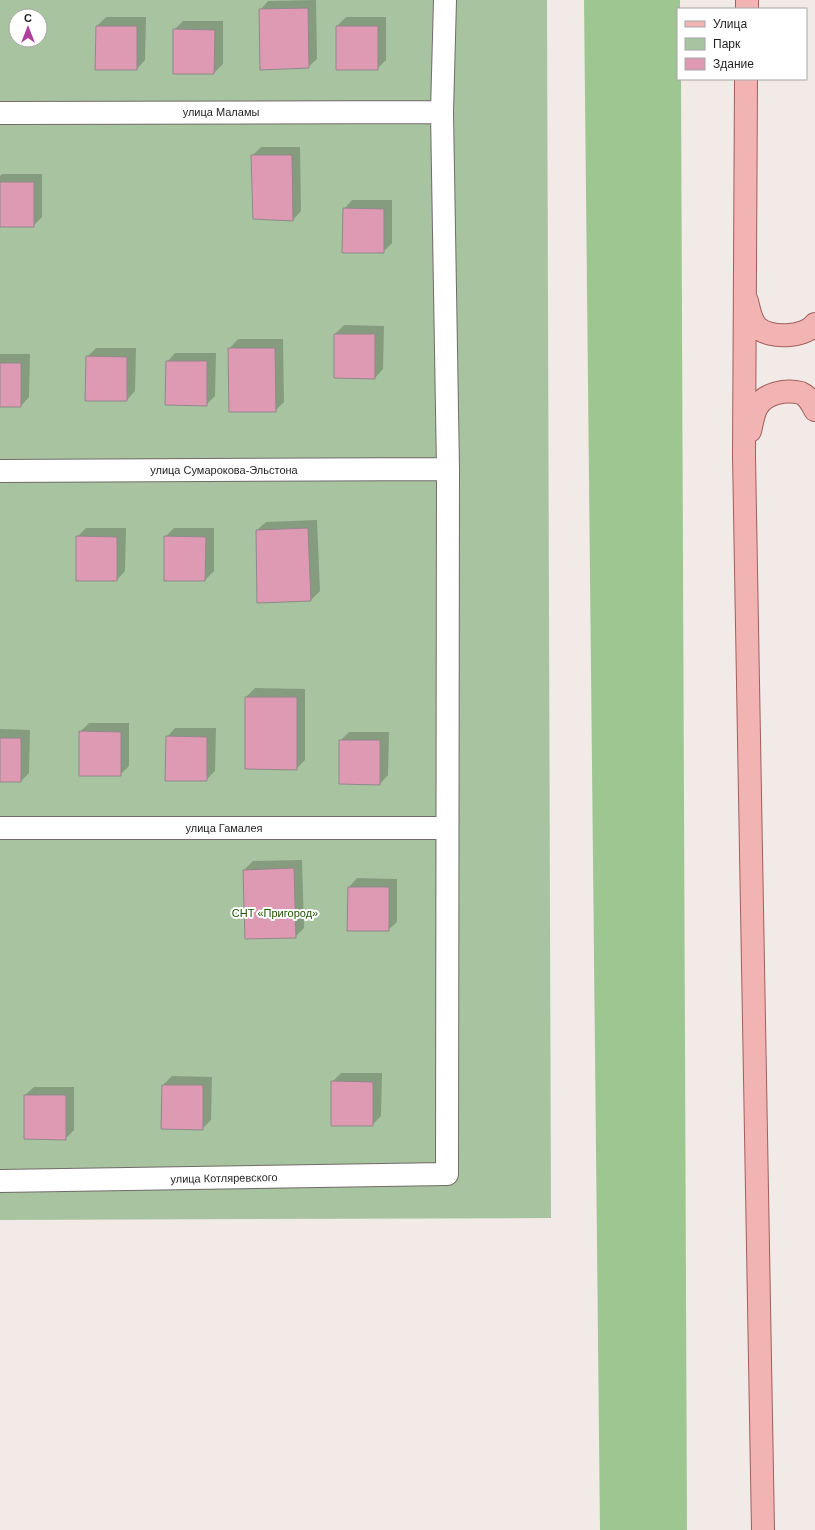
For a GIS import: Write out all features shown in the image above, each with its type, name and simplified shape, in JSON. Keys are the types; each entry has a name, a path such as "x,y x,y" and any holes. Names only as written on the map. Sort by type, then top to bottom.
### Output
{"main road":[{"path":"746,80 744,456 763,1530"},
{"path":"744,292 750,314 758,328 771,334 788,335 802,333 813,327 815,324"},
{"path":"744,456 756,408 766,398 777,393 802,394 811,401 815,410"}],"street":[{"path":"445,0 442,112 448,469 447,828"},
{"name":"улица Маламы","path":"0,113 442,112"},
{"name":"улица Сумарокова-Эльстона","path":"0,472 448,469"},
{"name":"улица Гамалея","path":"0,828 447,828"},
{"name":"улица Котляревского","path":"0,1181 447,1174 447,828"}],"green space":[{"name":"СНТ «Пригород»","path":"0,0 547,0 551,1218 0,1220"},
{"path":"584,0 680,0 680,8 677,8 677,80 681,80 687,1530 600,1530"}],"building":[{"path":"308,8 309,68 260,70 259,9"},
{"path":"96,26 137,26 137,70 95,70"},
{"path":"336,26 378,26 378,70 336,70"},
{"path":"173,29 215,30 214,74 173,74"},
{"path":"251,155 292,155 293,221 253,219"},
{"path":"0,182 34,182 34,227 0,227"},
{"path":"343,208 384,209 384,253 342,253"},
{"path":"334,334 375,334 375,379 334,378"},
{"path":"228,348 275,348 276,412 229,412"},
{"path":"86,356 127,357 127,401 85,401"},
{"path":"166,361 207,361 207,406 165,405"},
{"path":"0,363 21,363 21,407 0,407"},
{"path":"308,528 311,601 257,603 256,530"},
{"path":"76,536 117,537 117,581 76,581"},
{"path":"164,536 206,537 205,581 164,581"},
{"path":"245,697 297,697 297,770 245,769"},
{"path":"79,731 121,732 121,776 79,776"},
{"path":"166,736 207,737 207,781 165,781"},
{"path":"0,738 21,738 21,782 0,782"},
{"path":"339,740 380,740 380,785 339,784"},
{"path":"294,868 296,938 245,939 243,870"},
{"path":"348,887 389,887 389,931 347,931"},
{"path":"331,1081 373,1082 373,1126 331,1126"},
{"path":"162,1085 203,1085 203,1130 161,1129"},
{"path":"24,1095 66,1095 66,1140 24,1139"}]}
